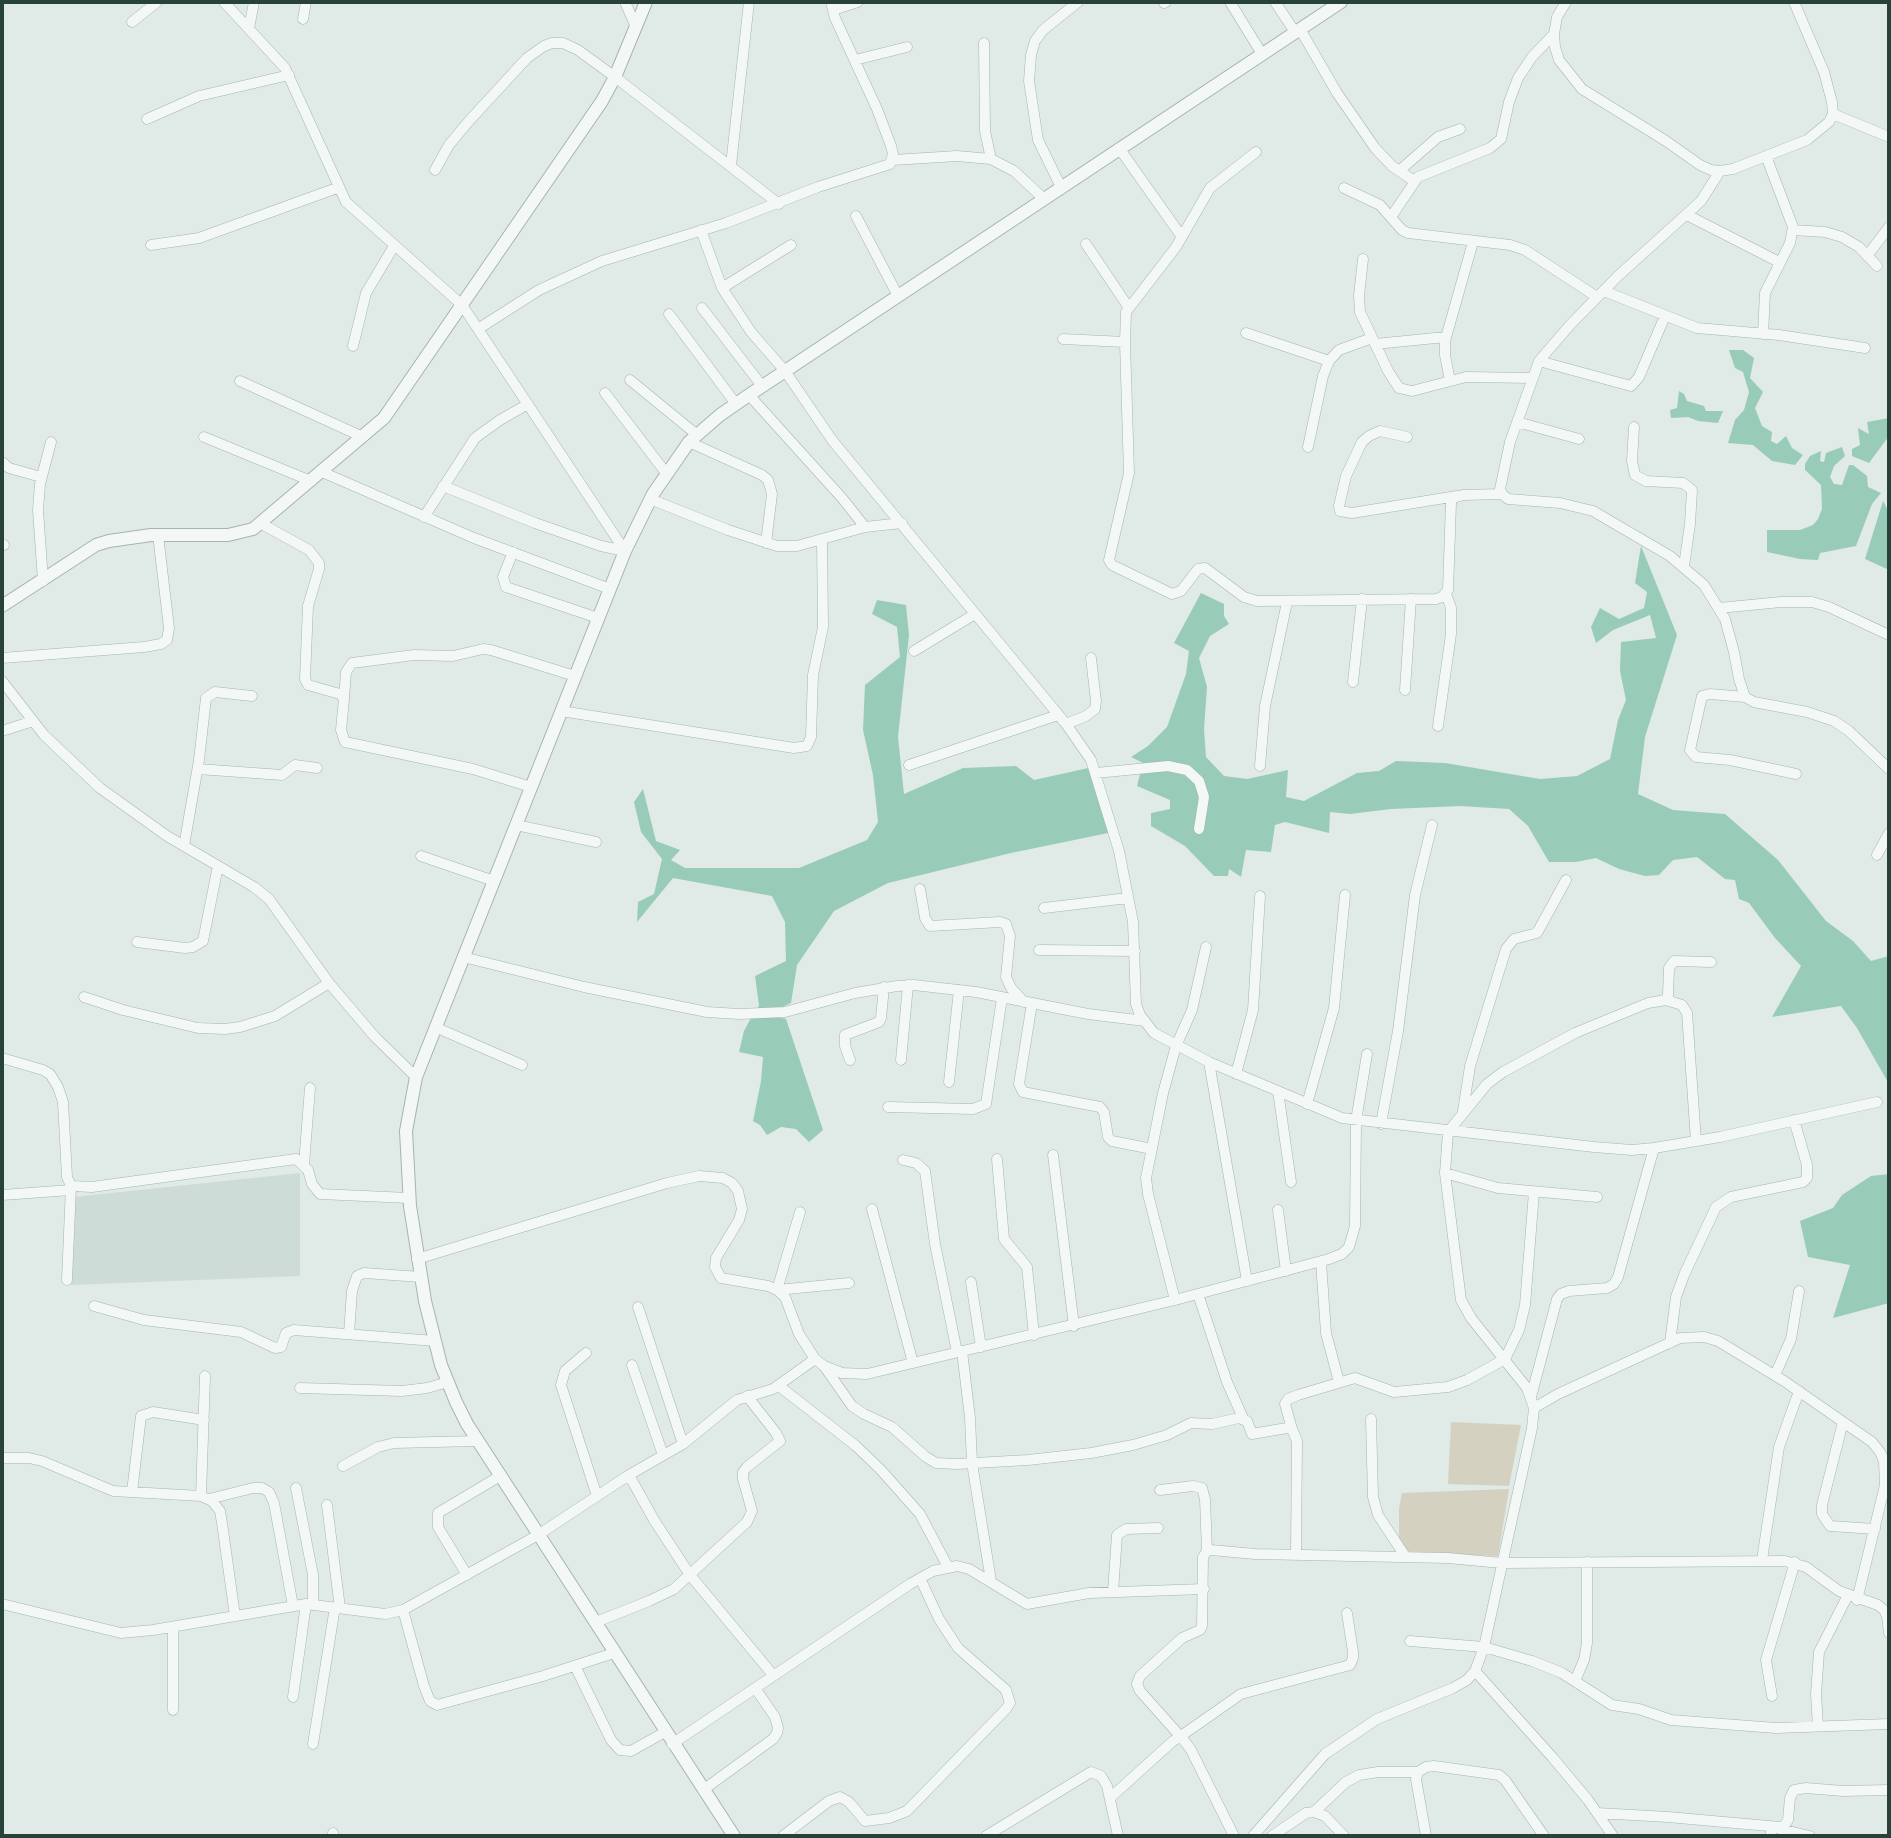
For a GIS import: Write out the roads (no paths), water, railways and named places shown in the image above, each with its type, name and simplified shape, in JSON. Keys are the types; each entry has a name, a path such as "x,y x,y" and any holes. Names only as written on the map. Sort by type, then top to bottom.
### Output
{"street":[{"path":"132,22 157,2"},
{"path":"224,2 271,50 289,75 337,188 346,202 461,305 625,551"},
{"path":"249,28 254,2"},
{"path":"303,19 306,2"},
{"path":"625,2 636,27"},
{"path":"2,606 96,545 123,538 158,535 242,533 260,523 362,438 393,408 602,101 615,77 646,2"},
{"path":"731,165 749,2"},
{"path":"858,2 832,6 877,109 891,145 893,160"},
{"path":"1060,187 1038,140 1029,81 1031,55 1035,41 1043,30 1078,2"},
{"path":"1230,2 1262,54"},
{"path":"1275,2 1375,148 1414,181"},
{"path":"734,1836 477,1441 448,1382 435,1342 417,1259 409,1198 406,1131 416,1077 625,551 650,499 693,438 749,394 1341,2"},
{"path":"1566,2 1557,17 1554,34 1559,60 1582,89 1700,165 1720,171 1733,169 1814,136 1829,122 1833,114 1824,72 1794,2"},
{"path":"1391,217 1414,181 1426,173 1497,144 1504,132 1509,102 1518,78 1532,57 1554,34"},
{"path":"435,170 449,145 527,58 552,43 568,45 615,77 779,204"},
{"path":"984,43 985,131 991,159"},
{"path":"855,60 906,47"},
{"path":"147,119 199,96 289,75"},
{"path":"1833,114 1889,137"},
{"path":"1399,171 1438,137 1460,129"},
{"path":"1119,148 1182,237"},
{"path":"1256,152 1210,188 1182,237 1129,308 1125,318 1129,473 1109,560 1112,565 1172,594 1181,591 1198,569 1208,569 1249,600 1287,602 1436,599 1446,594"},
{"path":"478,329 538,290 611,258 779,204 818,187 886,167 893,160 957,156 991,159 1014,171 1043,198"},
{"path":"1763,334 1765,293 1790,243 1793,230 1790,214 1766,156"},
{"path":"1720,171 1709,192 1600,294 1539,361 1517,422 1500,489 1508,499 1560,503 1593,511 1643,538 1684,566 1704,585 1719,608 1730,633 1745,697"},
{"path":"151,246 199,238 337,188"},
{"path":"1344,188 1375,202 1408,233 1510,245 1525,250 1600,294 1704,329 1866,348"},
{"path":"1687,215 1779,262"},
{"path":"856,216 898,296"},
{"path":"1867,256 1889,227"},
{"path":"701,230 722,288 751,332 785,371 832,440 1066,724 1091,760 1119,850 1133,922 1136,1004 1154,1032 1209,1062 1335,1116 1448,1132 1616,1149 1654,1148 1696,1141 1877,1102"},
{"path":"1793,230 1825,232 1842,237 1877,266"},
{"path":"1450,381 1445,355 1446,337 1473,242"},
{"path":"1086,244 1129,308"},
{"path":"722,288 791,245"},
{"path":"353,346 366,293 394,246"},
{"path":"1363,260 1360,312 1394,382 1404,390 1412,391 1466,377 1533,378"},
{"path":"702,308 762,386"},
{"path":"669,314 736,404"},
{"path":"1539,361 1631,386 1639,377 1665,316"},
{"path":"1246,333 1329,361"},
{"path":"1308,447 1323,376 1329,361 1339,350 1374,341 1446,337"},
{"path":"1063,339 1125,342"},
{"path":"630,380 693,438 768,480 772,494 766,543"},
{"path":"240,381 362,438"},
{"path":"605,393 666,473"},
{"path":"749,394 865,527"},
{"path":"424,517 475,438 527,404"},
{"path":"1517,422 1579,439"},
{"path":"1633,427 1632,461 1635,475 1646,481 1683,483 1692,490 1684,566"},
{"path":"1407,437 1380,431 1362,442 1346,477 1340,511 1352,513 1458,495 1502,494"},
{"path":"204,437 424,517 610,589"},
{"path":"43,581 38,510 41,477 51,443"},
{"path":"2,462 9,468 41,477"},
{"path":"443,486 560,532 625,551"},
{"path":"1438,726 1451,634 1451,608 1446,594 1451,503 1458,495"},
{"path":"650,499 777,546 797,546 865,527 902,523"},
{"path":"260,523 309,551 319,563 308,606 305,679 308,685 340,694 344,699"},
{"path":"2,658 144,647 167,640 169,628 158,535"},
{"path":"561,711 794,748 807,746 811,737 813,675 823,627 822,539"},
{"path":"513,552 502,577 506,587 598,618"},
{"path":"1353,682 1362,599"},
{"path":"1405,690 1411,599"},
{"path":"1260,766 1265,706 1287,602"},
{"path":"1719,608 1812,602 1829,607 1889,635"},
{"path":"914,651 975,614"},
{"path":"531,787 434,760 348,744 342,737 341,730 346,672 352,663 414,655 453,656 483,649 575,676"},
{"path":"1066,724 1095,709 1091,658"},
{"path":"2,681 69,761 100,788 184,846 269,899 329,983 375,1037 416,1077"},
{"path":"184,846 198,769 206,698 215,692 252,696"},
{"path":"1796,774 1730,760 1696,757 1690,750 1702,696 1710,694 1745,697 1754,702 1807,712 1834,722 1849,731 1889,769"},
{"path":"909,765 1058,715"},
{"path":"2,731 33,721"},
{"path":"198,769 282,775 295,765 317,768"},
{"path":"1096,773 1168,766 1187,769 1199,781 1204,797 1199,830"},
{"path":"516,825 596,842"},
{"path":"1381,1124 1398,1031 1415,895 1432,825"},
{"path":"1877,855 1889,833"},
{"path":"421,856 494,881"},
{"path":"137,942 186,948 203,941 218,866"},
{"path":"1463,1112 1469,1066 1506,949 1514,939 1537,933 1566,880"},
{"path":"920,889 925,918 930,926 1000,922 1006,924 1010,936 1006,977 1011,988 1028,1003"},
{"path":"1307,1104 1334,1008 1345,895"},
{"path":"1236,1074 1253,1010 1260,896"},
{"path":"1044,908 1128,898"},
{"path":"1175,1300 1146,1186 1163,1093 1176,1046 1192,1010 1206,947"},
{"path":"1039,950 1135,951"},
{"path":"463,957 584,987 688,1009 723,1013 785,1012 884,987 908,985 959,990 1104,1017 1145,1021"},
{"path":"1666,1000 1670,964 1681,961 1711,962"},
{"path":"83,997 123,1010 198,1028 225,1028 240,1027 275,1016 329,983"},
{"path":"901,1060 908,985"},
{"path":"850,1060 845,1046 845,1035 879,1022 884,987"},
{"path":"949,1082 959,990"},
{"path":"888,1107 973,1109 986,1104 1002,998"},
{"path":"1532,1403 1527,1388 1471,1318 1461,1300 1445,1173 1448,1132 1487,1084 1503,1072 1575,1033 1648,1003 1666,1000 1682,1005 1688,1018 1696,1141"},
{"path":"1028,1003 1019,1084 1023,1093 1100,1107 1107,1119 1108,1137 1112,1141 1152,1149"},
{"path":"435,1027 522,1065"},
{"path":"824,1366 853,1375 914,1363 1074,1326 1321,1262 1342,1254 1349,1247 1355,1226 1356,1121 1367,1054"},
{"path":"2,1058 50,1074 63,1102 67,1181 71,1188 66,1280"},
{"path":"1209,1062 1247,1281"},
{"path":"310,1088 304,1164 315,1190 320,1194 409,1198"},
{"path":"1278,1091 1292,1182"},
{"path":"1670,1343 1679,1289 1716,1207 1731,1197 1803,1182 1807,1178 1807,1165 1794,1120"},
{"path":"1253,1836 1307,1772 1335,1745 1377,1719 1453,1688 1475,1671 1484,1647 1532,1428 1532,1403 1557,1298 1569,1292 1607,1288 1614,1284 1654,1148"},
{"path":"1054,1155 1074,1326"},
{"path":"2,1195 92,1187 287,1159 296,1159 304,1164"},
{"path":"997,1159 1004,1239 1027,1267 1034,1335"},
{"path":"903,1160 916,1163 925,1171 934,1244 959,1352 970,1418 972,1463 991,1581"},
{"path":"1445,1173 1486,1186 1597,1197"},
{"path":"417,1259 667,1183 699,1176 723,1178 732,1183 738,1191 742,1209 739,1220 716,1258 715,1267 718,1274 725,1280 768,1286 777,1290 785,1297 799,1334 815,1359 824,1366 852,1406 892,1427 932,1461 945,1464 972,1463 1091,1453 1167,1435 1191,1423 1212,1424 1243,1418"},
{"path":"1296,1555 1297,1441 1286,1409 1288,1399 1355,1378 1395,1392 1448,1387 1467,1380 1504,1359 1519,1329 1525,1305 1534,1192"},
{"path":"872,1209 914,1363"},
{"path":"1278,1210 1286,1271"},
{"path":"777,1290 800,1212"},
{"path":"1321,1262 1326,1333 1339,1382"},
{"path":"349,1334 352,1291 357,1276 364,1273 421,1277"},
{"path":"971,1282 981,1347"},
{"path":"777,1290 849,1283"},
{"path":"1775,1375 1791,1339 1799,1291"},
{"path":"1198,1294 1221,1365 1252,1434 1292,1429"},
{"path":"94,1306 144,1320 241,1332 275,1348 281,1347 289,1330 435,1342"},
{"path":"638,1307 683,1444"},
{"path":"1532,1403 1558,1394 1670,1343 1692,1337 1718,1342 1775,1375 1872,1442 1887,1460 1885,1485 1875,1529 1852,1597 1819,1652 1816,1694 1818,1726"},
{"path":"586,1353 565,1371 561,1385 597,1496"},
{"path":"2,1604 121,1633 309,1604 385,1614 403,1610 538,1535 629,1475 683,1444 731,1404 779,1386 815,1359"},
{"path":"632,1365 663,1455"},
{"path":"205,1376 205,1497 220,1511 235,1616"},
{"path":"300,1388 402,1391 448,1382"},
{"path":"779,1386 856,1446 881,1470 920,1514 948,1567"},
{"path":"1762,1560 1779,1447 1798,1391"},
{"path":"596,1622 655,1599 674,1588 747,1522 752,1511 743,1472 780,1441 747,1396"},
{"path":"132,1492 141,1416 153,1412 204,1420"},
{"path":"1371,1419 1373,1497 1378,1515 1405,1556"},
{"path":"1843,1422 1822,1514 1830,1526 1875,1529"},
{"path":"343,1466 378,1447 394,1443 477,1441"},
{"path":"2,1458 42,1461 105,1489 205,1497 262,1488 269,1492 275,1503 293,1606"},
{"path":"629,1475 690,1575 773,1675"},
{"path":"467,1575 438,1527 438,1513 500,1476"},
{"path":"1160,1490 1193,1486 1202,1488 1205,1499 1207,1550 1203,1557 1203,1620 1200,1630 1182,1638 1138,1679 1140,1691 1191,1749 1234,1836"},
{"path":"293,1697 313,1575 296,1488"},
{"path":"313,1744 338,1607 327,1504"},
{"path":"1113,1592 1117,1535 1126,1530 1158,1528"},
{"path":"1207,1550 1255,1555 1405,1556 1502,1563 1762,1560 1795,1562 1806,1567 1831,1587 1878,1605 1884,1610 1889,1633"},
{"path":"1575,1681 1584,1660 1588,1636 1587,1562"},
{"path":"1772,1696 1766,1660 1795,1562"},
{"path":"672,1744 933,1571 948,1567 969,1569 1027,1604 1089,1593 1203,1589"},
{"path":"783,1836 829,1801 840,1797 849,1802 865,1821 889,1818 907,1811 1010,1703 1006,1690 958,1648 939,1619 920,1578"},
{"path":"403,1610 424,1686 430,1701 437,1705 614,1653"},
{"path":"1110,1798 1179,1737 1241,1695 1350,1665 1353,1652 1347,1613"},
{"path":"173,1627 173,1710"},
{"path":"1410,1641 1484,1647 1547,1665 1612,1705 1639,1709 1671,1720 1763,1728 1889,1724"},
{"path":"575,1666 611,1740 620,1750 631,1751 665,1732"},
{"path":"1475,1671 1514,1713 1613,1836"},
{"path":"703,1790 773,1739 777,1733 775,1717 755,1688"},
{"path":"1314,1812 1346,1782 1359,1775 1418,1772 1434,1766 1499,1775 1544,1836"},
{"path":"986,1836 1091,1772 1101,1776 1110,1798 1118,1836"},
{"path":"1418,1772 1416,1779 1426,1836"},
{"path":"1771,1832 1787,1823 1790,1797 1794,1790 1889,1790"},
{"path":"1272,1836 1306,1813 1314,1812 1325,1816 1344,1836"},
{"path":"1597,1813 1668,1817 1811,1836"}]}
